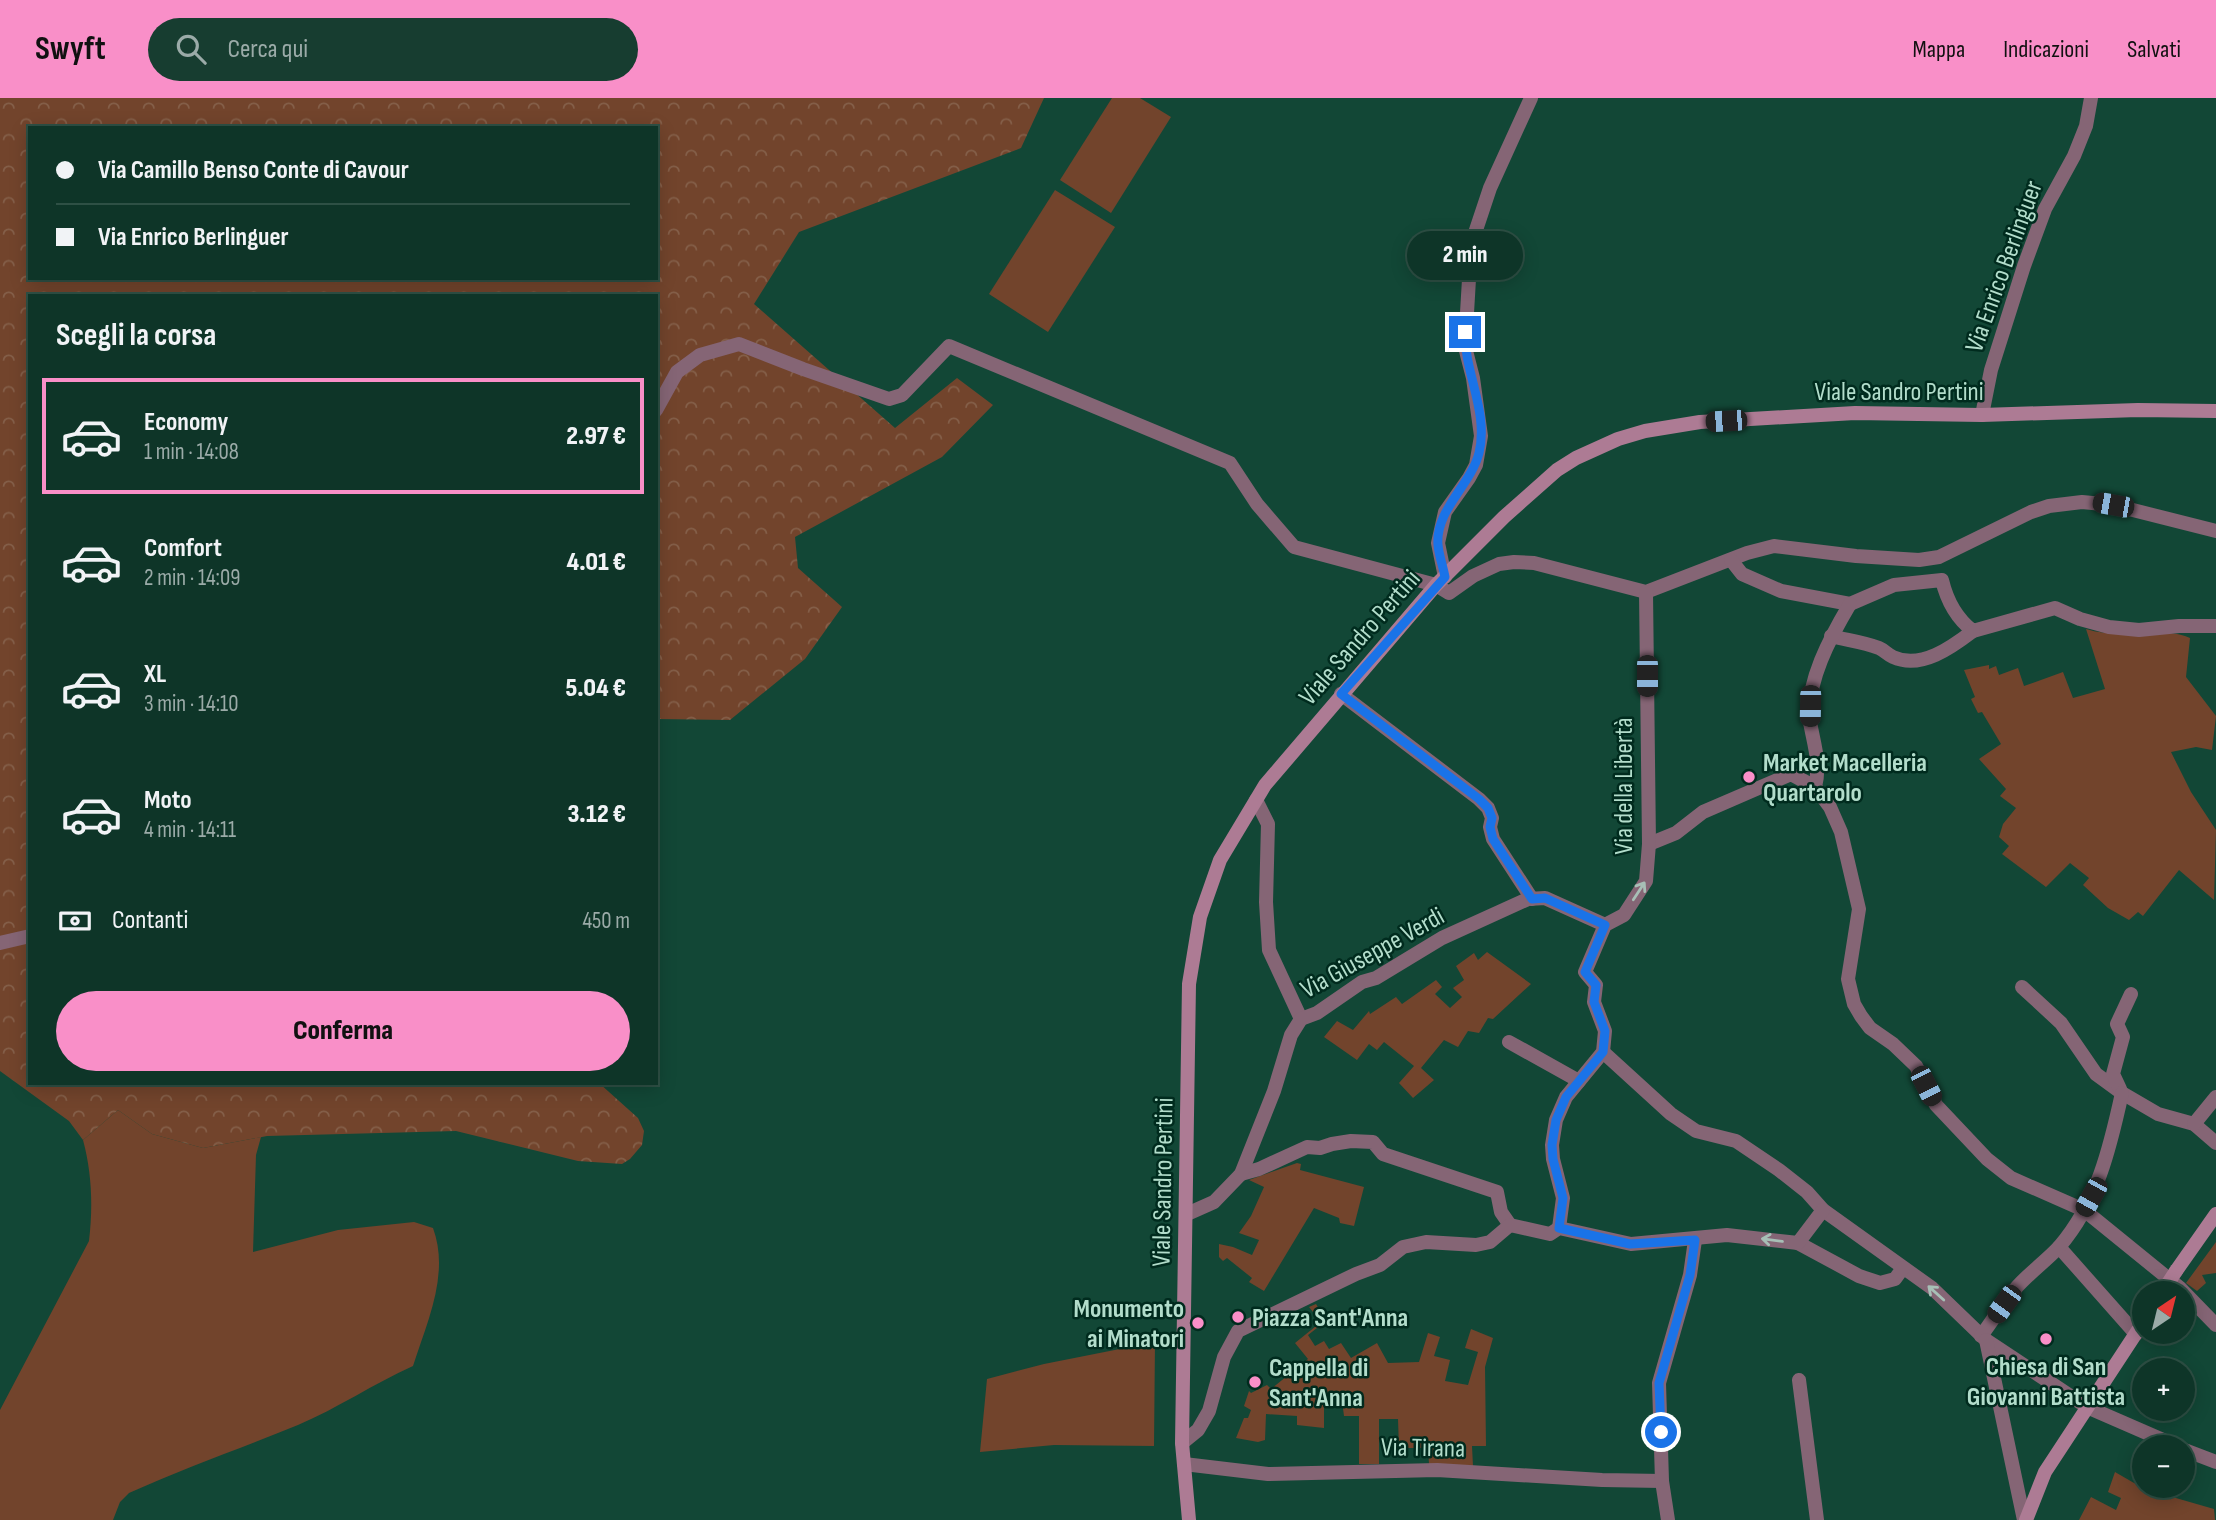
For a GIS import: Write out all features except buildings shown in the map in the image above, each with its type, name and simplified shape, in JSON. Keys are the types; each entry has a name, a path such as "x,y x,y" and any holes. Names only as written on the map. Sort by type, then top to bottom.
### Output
{"street":[{"path":"1531,98 1490,188 1471,245 1465,347 1482,436 1476,465 1446,512 1438,542 1440,581 1448,593 1499,564 1514,562 1534,563 1646,592 1747,553 1774,546 1901,560 1939,557 2031,512 2075,502 2113,505 2216,531"},
{"name":"Via Enrico Berlinguer","path":"1982,415 1991,370 2024,266 2045,209 2082,136 2091,98"},
{"path":"658,407 677,372 700,355 739,344 889,399 902,395 949,346 1230,463 1257,504 1294,547 1440,581"},
{"name":"Viale Sandro Pertini","path":"1189,1520 1182,1443 1189,984 1200,917 1220,860 1265,785 1440,581 1504,517 1557,470 1597,448 1643,432 1700,422 1855,413 1982,415 2137,410 2216,411"},
{"path":"1731,560 1742,574 1781,591 1850,604 1894,585 1942,580 1945,595 1960,621 1973,631"},
{"name":"Via della Libertà","path":"1603,1052 1605,1031 1594,1002 1596,985 1585,972 1605,925 1624,915 1646,881 1649,844 1646,592"},
{"path":"1815,787 1819,772 1810,720 1811,691 1831,636 1850,604"},
{"path":"1831,636 1880,648 1893,657 1906,661 1924,659 1948,650 1973,631 2055,608 2109,627 2139,630 2216,626"},
{"path":"1341,694 1488,808 1492,818 1490,827 1493,839 1532,899 1545,898 1605,925"},
{"path":"1649,844 1676,833 1703,812 1791,774 1815,787 1830,807 1841,832 1859,909 1848,979 1850,992 1861,1017 1870,1028 1893,1044 1916,1066 1936,1105 1987,1159 2011,1178 2084,1210 2180,1288 2216,1325"},
{"path":"1256,800 1268,824 1266,902 1269,950 1301,1019"},
{"name":"Via Giuseppe Verdi","path":"1187,1214 1214,1202 1241,1174 1273,1091 1291,1034 1301,1019 1317,1013 1363,982 1376,978 1441,939 1532,899"},
{"path":"0,943 28,936"},
{"path":"2022,987 2061,1023 2096,1074 2158,1114 2194,1124 2216,1143"},
{"path":"2025,1520 1983,1338 2016,1289 2059,1248 2099,1184 2122,1093 2112,1074 2123,1037 2118,1024 2132,994"},
{"path":"1509,1042 1579,1081"},
{"path":"1559,1228 1563,1198 1553,1159 1556,1120 1566,1097 1603,1052 1671,1114 1696,1131 1736,1141 1789,1178 1824,1210 1932,1288 1983,1338 2087,1407 2151,1435"},
{"path":"2194,1124 2216,1097"},
{"path":"1241,1174 1259,1169 1307,1147 1320,1148 1332,1143 1351,1141 1373,1142 1383,1154 1497,1192 1501,1212 1510,1225 1550,1234 1559,1228 1630,1244 1727,1236 1798,1244 1860,1276 1880,1283 1895,1279 1903,1268"},
{"path":"1798,1244 1824,1210"},
{"path":"2170,1281 2216,1214"},
{"path":"1182,1443 1198,1430 1209,1411 1224,1357 1238,1331 1380,1265 1403,1247 1426,1242 1476,1245 1490,1242 1510,1225"},
{"path":"1668,1520 1662,1480 1659,1383 1690,1275 1695,1240"},
{"path":"2059,1248 2132,1330"},
{"path":"2025,1520 2045,1472 2132,1340"},
{"path":"1799,1380 1817,1520"},
{"path":"2195,1454 2216,1462"},
{"name":"Via Tirana","path":"1184,1464 1268,1474 1437,1470 1602,1480 1662,1480"}],"green space":[{"path":"0,98 1044,98 1021,148 799,232 754,304 895,428 957,378 993,405 942,457 795,537 798,568 842,607 805,659 730,720 658,719 658,294 28,294 28,1085 601,1085 638,1118 644,1131 642,1145 622,1164 578,1161 456,1131 267,1136 203,1148 152,1134 118,1110 83,1140 69,1121 0,1071"},
{"path":"1112,98 1140,98 1171,117 1111,213 1060,180"},
{"path":"1055,190 1115,227 1048,332 989,294"},
{"path":"2086,629 2113,633 2178,634 2190,638 2186,677 2216,716 2212,750 2196,747 2171,752 2191,792 2216,830 2214,900 2179,870 2143,916 2138,912 2129,920 2108,908 2083,885 2089,878 2070,863 2046,887 2002,854 2009,846 1999,837 2003,824 2016,808 2000,796 2006,789 1979,759 2001,744 1971,699 1975,697 1964,670 1989,665 1989,669 1996,666 1999,675 2018,668 2024,686 2063,672 2073,698 2105,689"},
{"path":"1487,952 1531,984 1493,1019 1488,1018 1479,1033 1468,1031 1458,1047 1444,1040 1421,1068 1434,1080 1413,1098 1399,1083 1414,1066 1384,1042 1377,1050 1369,1044 1357,1060 1324,1037 1337,1021 1353,1030 1369,1011 1370,1014 1396,997 1402,1004 1436,980 1442,987 1435,994 1450,1008 1462,997 1453,988 1464,980 1456,966 1474,953 1478,960"},
{"path":"118,1110 152,1134 203,1148 261,1137 256,1155 253,1252 338,1230 414,1222 433,1228 439,1263 435,1298 413,1366 327,1411 129,1493 120,1502 113,1520 0,1520 0,1410 89,1241 91,1190 83,1140"},
{"path":"1297,1163 1301,1164 1300,1170 1364,1187 1354,1226 1340,1223 1339,1218 1314,1208 1264,1291 1249,1282 1252,1278 1227,1258 1223,1261 1219,1257 1219,1244 1252,1255 1259,1240 1239,1233 1251,1216 1264,1187 1249,1180"},
{"path":"2216,1242 2216,1273 2202,1275 2206,1283 2197,1291 2195,1281 2187,1281"},
{"path":"1316,1304 1326,1321 1308,1335 1315,1346 1324,1341 1329,1349 1341,1343 1351,1358 1377,1343 1388,1363 1419,1362 1428,1333 1440,1337 1434,1356 1450,1360 1445,1381 1468,1385 1478,1352 1465,1348 1471,1329 1493,1338 1485,1367 1486,1446 1472,1446 1473,1466 1429,1464 1428,1448 1399,1448 1398,1419 1379,1419 1379,1464 1359,1464 1359,1416 1344,1416 1342,1401 1324,1401 1324,1428 1297,1425 1297,1416 1266,1414 1265,1440 1258,1442 1236,1438 1244,1418 1248,1418 1251,1410 1244,1406 1249,1391 1251,1393 1267,1385 1271,1389 1308,1359 1295,1343 1321,1322 1309,1307"},
{"path":"1155,1342 1154,1446 1054,1445 980,1452 987,1379 1044,1364"},
{"path":"2115,1472 2132,1482 2132,1498 2176,1498 2214,1509 2215,1520 2079,1520 2091,1497 2116,1510 2121,1498 2108,1492"}],"place":[{"name":"Market Macelleria Quartarolo","path":"1749,777"},
{"name":"Piazza Sant'Anna","path":"1238,1317"},
{"name":"Monumento ai Minatori","path":"1198,1323"},
{"name":"Chiesa di San Giovanni Battista","path":"2046,1339"},
{"name":"Cappella di Sant'Anna","path":"1255,1382"}],"route":[{"path":"1465,332 1465,347 1482,436 1476,465 1446,512 1441,527 1438,542 1445,577 1341,694 1488,808 1492,818 1490,827 1493,839 1532,899 1545,898 1605,925 1585,972 1596,985 1594,1002 1605,1031 1603,1052 1566,1097 1556,1120 1552,1145 1563,1198 1559,1228 1630,1244 1695,1240 1690,1275 1659,1383 1661,1432"}]}
